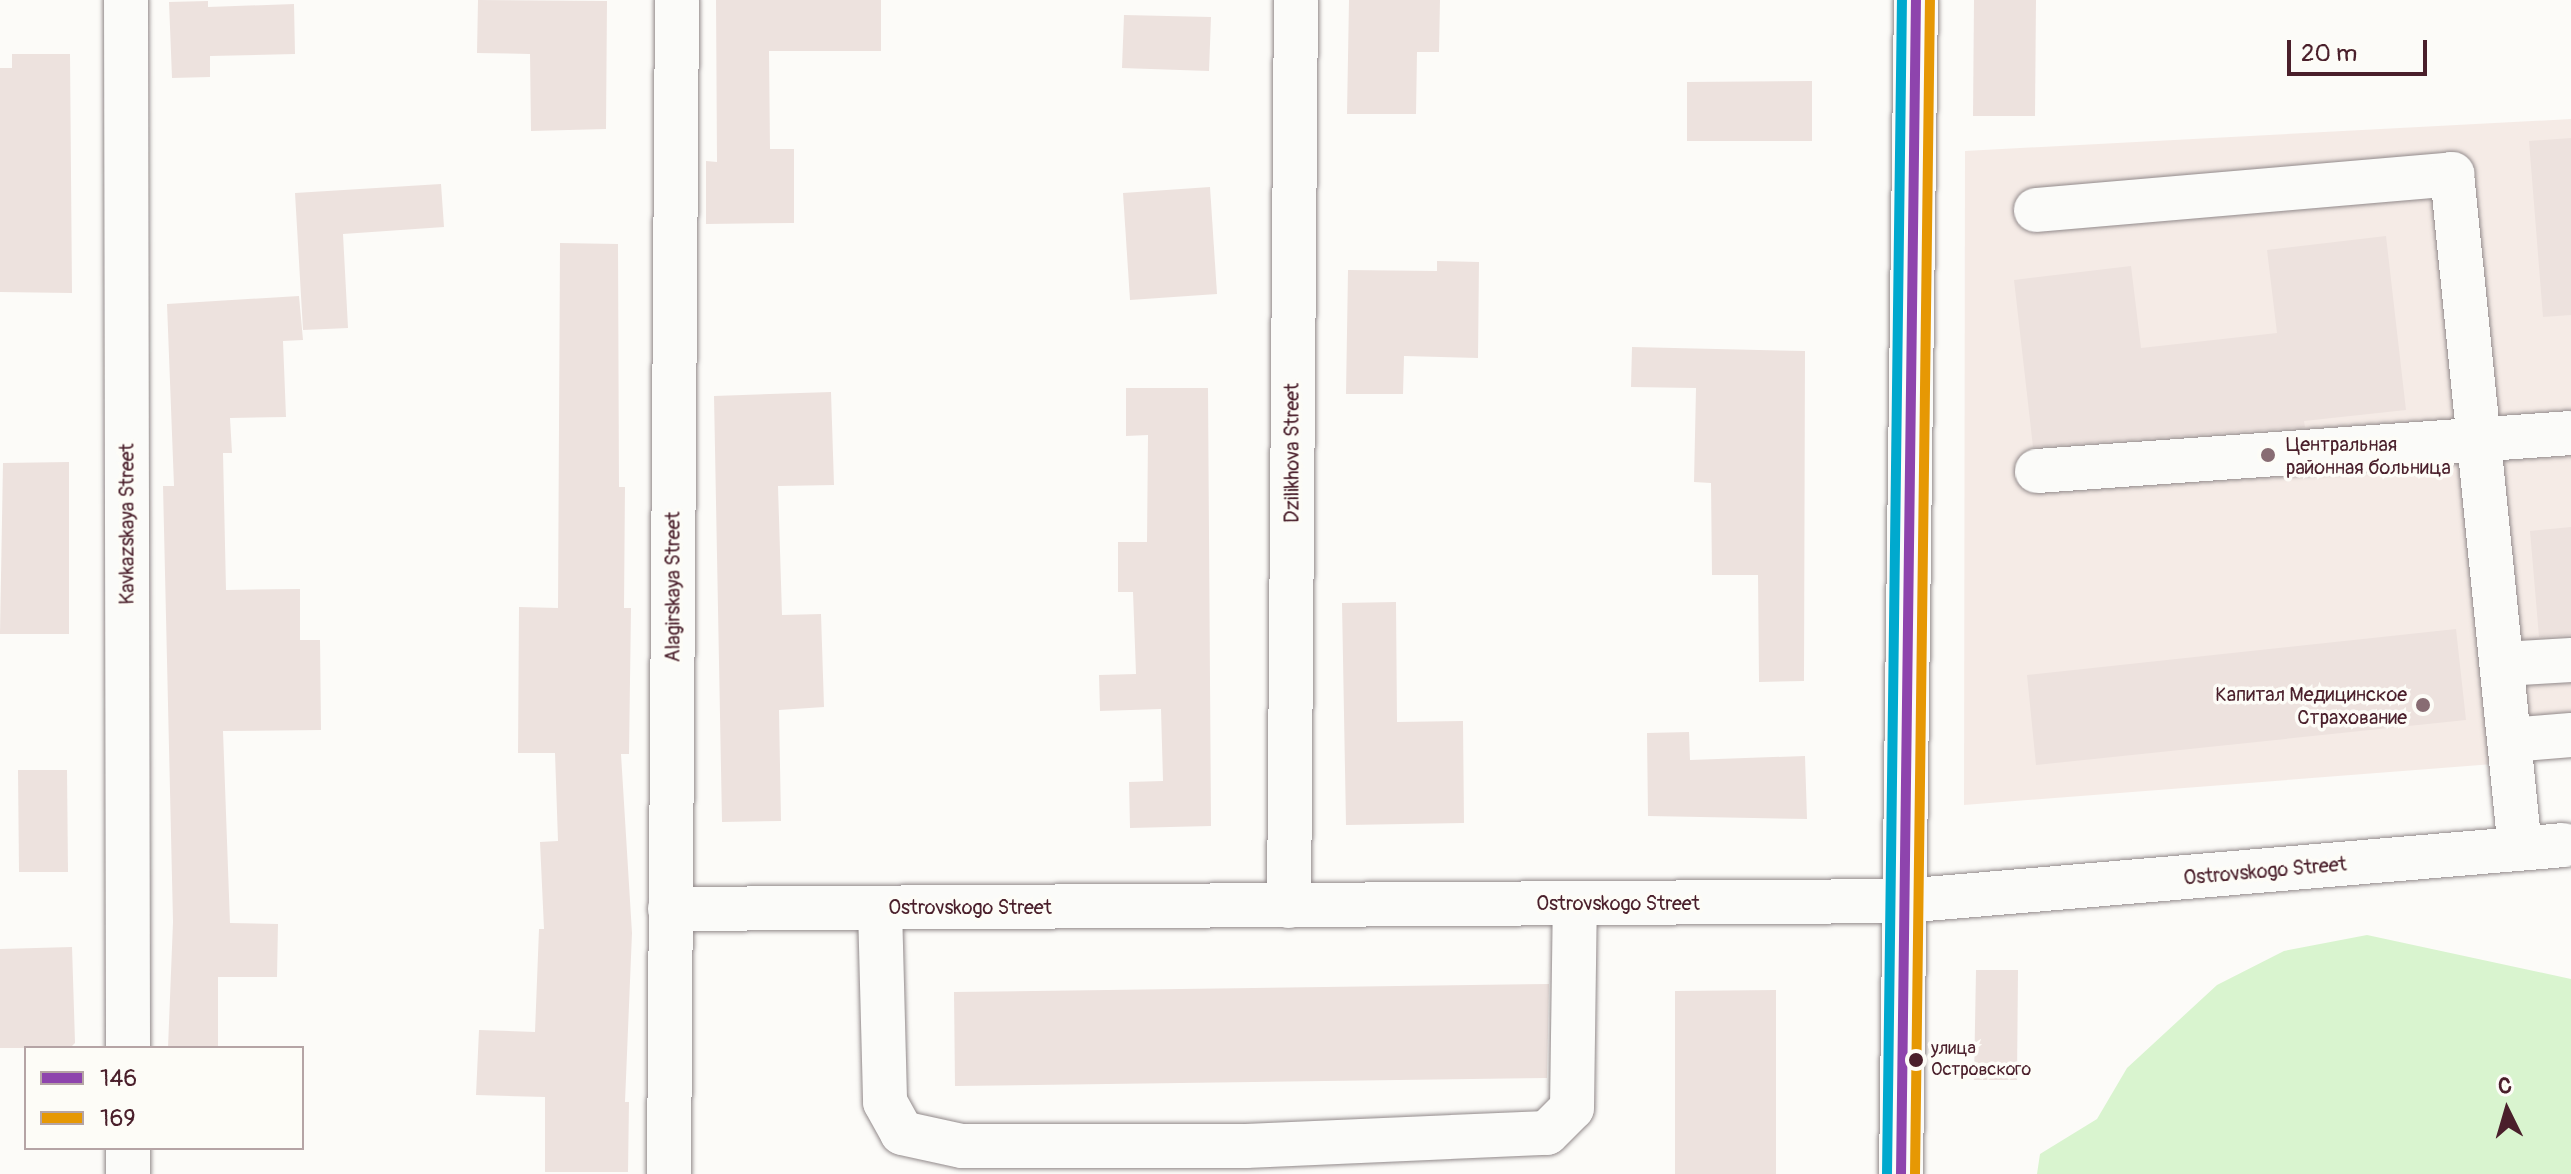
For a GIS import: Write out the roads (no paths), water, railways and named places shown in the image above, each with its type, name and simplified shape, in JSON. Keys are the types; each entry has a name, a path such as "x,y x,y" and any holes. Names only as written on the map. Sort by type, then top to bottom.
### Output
{"street":[{"name":"Kavkazskaya Street","path":"126,0 128,1046"},
{"name":"Alagirskaya Street","path":"669,1174 677,0"},
{"name":"Dzilikhova Street","path":"1289,906 1296,0"},
{"path":"1901,1174 1916,0"},
{"path":"2036,210 2452,174 2482,441 2520,849"},
{"path":"2037,471 2571,433"},
{"path":"2503,664 2571,660"},
{"path":"2510,740 2571,735"},
{"name":"Ostrovskogo Street","path":"670,909 1903,901 2564,845"},
{"path":"880,908 885,1102 902,1133 962,1146 1246,1146 1547,1133 1572,1108 1574,1095 1575,904"},
{"path":"128,1150 128,1174"}],"place":[{"name":"Центральная районная больница","path":"2268,455"},
{"name":"Капитал Медицинское Страхование","path":"2423,705"},
{"name":"улица Островского","path":"1916,1060"}]}
